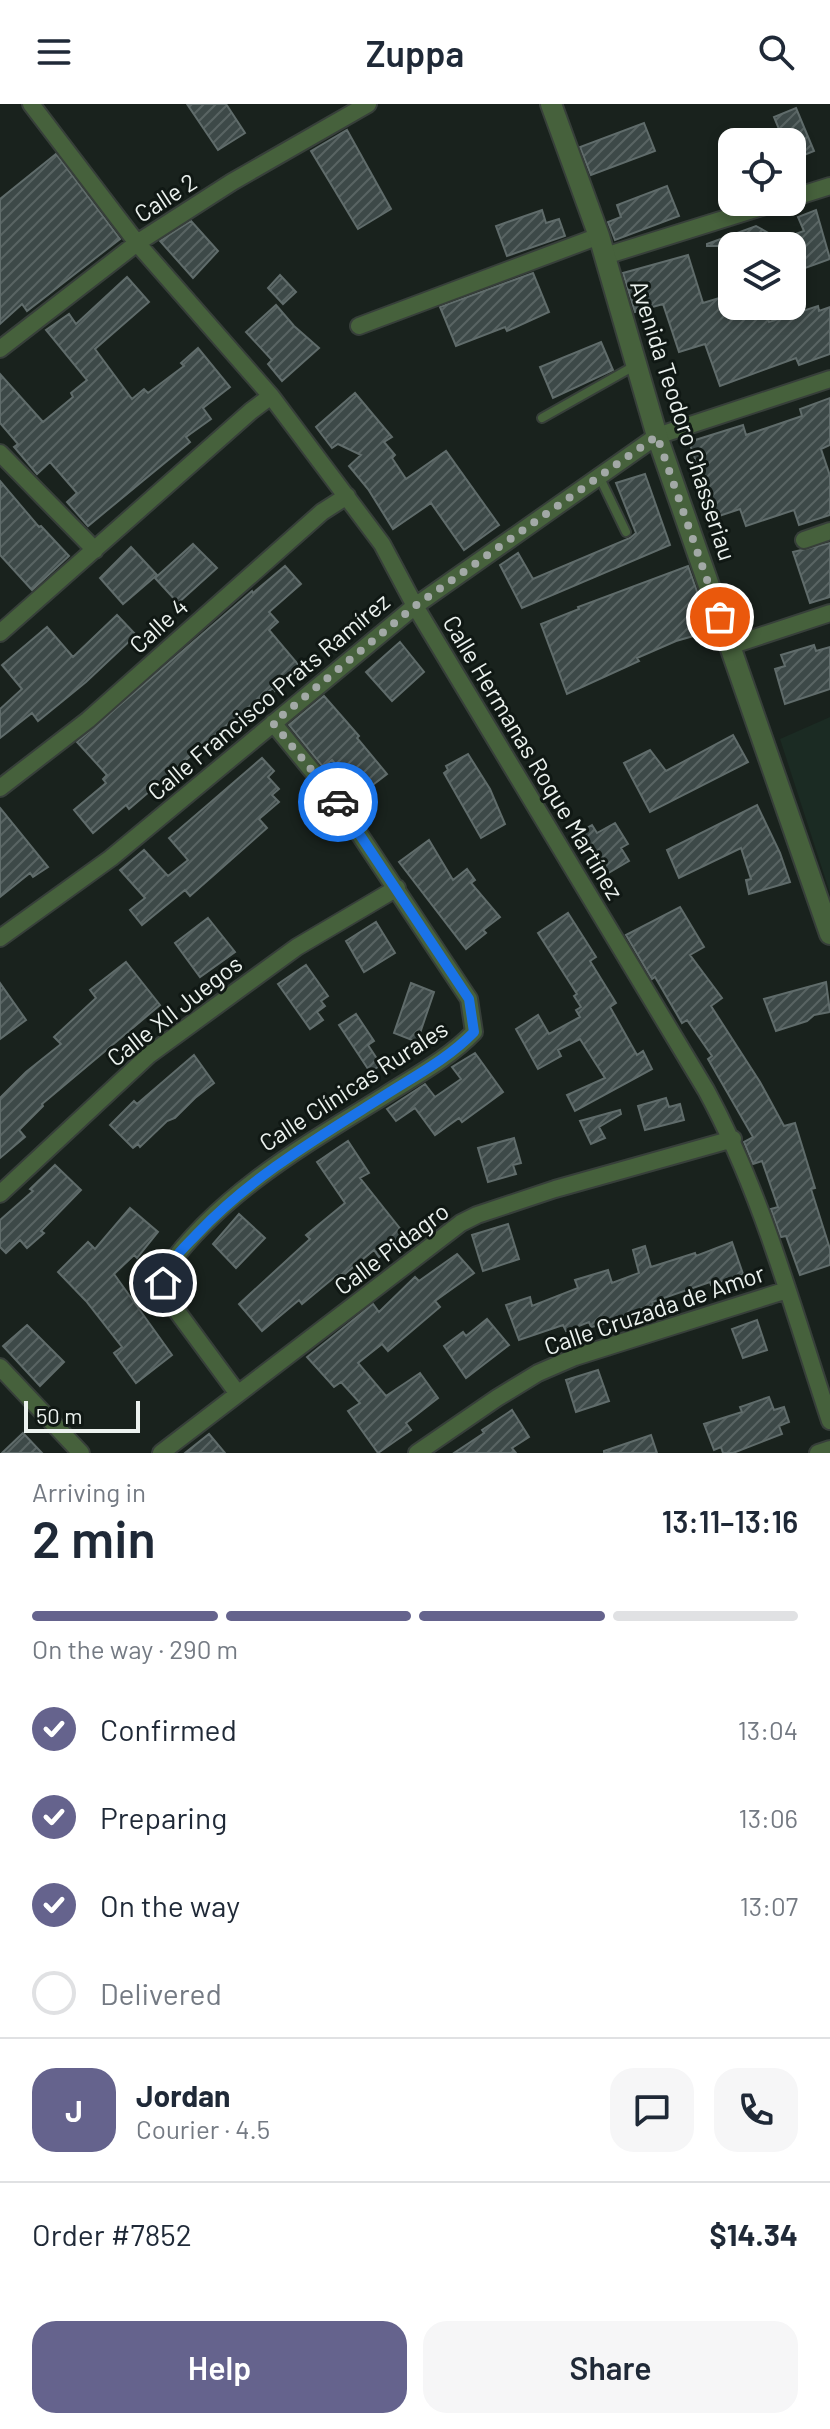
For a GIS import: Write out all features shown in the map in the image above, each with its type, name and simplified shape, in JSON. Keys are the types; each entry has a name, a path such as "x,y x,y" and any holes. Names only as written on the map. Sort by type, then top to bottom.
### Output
{"street":[{"name":"Calle Hermanas Roque Martínez","path":"31,104 137,243 271,396 382,544 415,606 733,1139 830,1421"},
{"name":"Calle 2","path":"0,349 137,243 232,182 368,104"},
{"name":"Avenida Teodoro Chasseriau","path":"551,104 602,246 657,436 830,934"},
{"path":"806,194 830,186"},
{"path":"359,326 602,246 722,216"},
{"name":"Calle Francisco Prats Ramírez","path":"0,938 111,858 415,606 657,436 830,379"},
{"path":"0,633 271,396"},
{"path":"0,453 95,550"},
{"name":"Calle 4","path":"0,788 88,720 278,550 322,512 347,496"},
{"path":"804,540 830,531"},
{"path":"730,646 830,613"},
{"path":"273,723 340,805 397,888"},
{"name":"Calle Clínicas Rurales","path":"238,1394 168,1299 163,1283 165,1271 224,1206 256,1179 444,1057 474,1032 469,999 397,888"},
{"name":"Calle XII Juegos","path":"0,1194 149,1055 297,947 397,888"},
{"name":"Calle Pidagro","path":"161,1453 441,1237 477,1215 555,1189 733,1139"},
{"name":"Calle Cruzada de Amor","path":"417,1453 538,1373 575,1357 787,1290"},
{"path":"0,1367 81,1453"},
{"path":"818,1453 830,1449"}],"lane":[{"path":"542,418 636,365"},
{"path":"599,476 626,532"}],"shaded area":[{"path":"830,717 830,893 780,739"}],"building":[{"path":"187,104 226,104 245,133 218,150"},
{"path":"796,108 804,128 779,128 774,117"},
{"path":"644,123 655,151 591,175 580,147"},
{"path":"347,130 391,209 358,229 311,151"},
{"path":"806,132 814,151 806,154"},
{"path":"56,154 120,239 27,311 22,304 0,324 0,199"},
{"path":"667,186 679,216 615,240 608,222 621,217 617,205"},
{"path":"542,210 546,223 559,219 565,236 507,256 496,226"},
{"path":"816,210 830,259 806,268 806,232 801,232 804,231 798,217"},
{"path":"191,221 218,251 193,278 160,241"},
{"path":"756,226 767,232 740,232"},
{"path":"718,240 718,246 707,244"},
{"path":"688,255 703,303 718,298 718,320 806,320 806,310 818,306 819,311 830,307 830,354 799,365 796,358 720,386 705,344 679,352 663,304 635,312 623,273"},
{"path":"533,273 549,312 507,331 505,327 456,346 440,307"},
{"path":"280,275 296,292 283,304 268,288"},
{"path":"127,277 149,302 95,349 132,399 144,389 148,393 184,366 181,363 198,348 230,387 203,408 211,419 186,437 190,442 88,526 67,502 77,493 50,462 37,474 14,447 18,444 0,423 0,374 43,422 73,397 71,393 87,380 46,330 69,314 76,324"},
{"path":"276,305 319,348 282,381 268,364 272,360 246,332"},
{"path":"601,342 613,370 553,398 540,367"},
{"path":"355,393 392,437 384,442 395,455 392,458 406,479 446,451 499,525 464,550 431,503 393,529 368,489 349,466 361,455 338,444 332,448 316,427"},
{"path":"830,398 830,445 821,449 830,476 830,515 799,525 794,510 746,526 740,509 716,517 689,442 743,425 746,435 802,416 800,409"},
{"path":"645,474 670,545 522,608 500,565 518,553 533,579 630,538 636,533 616,483"},
{"path":"0,481 39,527 69,556 32,590 0,555"},
{"path":"830,543 830,597 810,603 793,552"},
{"path":"193,544 217,568 178,603 155,578"},
{"path":"131,547 157,575 123,604 100,578"},
{"path":"285,566 301,584 269,612 278,622 269,630 302,669 236,717 129,809 126,805 93,833 74,810 106,783 103,779 107,775 77,742"},
{"path":"688,566 711,631 676,641 637,658 639,661 567,694 541,624"},
{"path":"117,615 136,635 38,721 32,713 0,738 0,709 22,689 2,665 47,627 73,657"},
{"path":"400,642 424,672 392,701 366,672"},
{"path":"814,645 816,651 830,647 830,689 785,704 775,669 785,666 781,655"},
{"path":"324,696 387,774 361,794 332,760 323,767 289,725"},
{"path":"733,735 748,762 650,812 624,763 650,750 666,771"},
{"path":"468,754 490,789 505,824 481,838 444,773 448,770 446,766"},
{"path":"262,758 274,771 268,777 279,789 272,795 279,802 259,819 267,828 190,896 185,890 142,925 130,910 145,898 120,870 144,850 168,876 188,860 169,838"},
{"path":"757,805 790,882 749,894 746,880 751,879 741,848 679,878 667,850"},
{"path":"0,808 48,867 33,877 30,873 0,897"},
{"path":"615,823 628,844 621,848 629,861 603,876 580,832 592,825 597,833"},
{"path":"429,840 453,880 467,869 475,880 471,883 500,917 466,949 399,862"},
{"path":"680,907 704,947 690,955 722,998 711,1006 784,1126 795,1123 815,1188 811,1189 830,1249 830,1265 800,1275 786,1236 781,1237 771,1209 778,1207 762,1161 753,1164 744,1142 753,1137 708,1059 712,1056 687,1020 682,1023 626,935"},
{"path":"568,913 596,957 590,961 616,1003 610,1007 637,1055 643,1051 652,1069 575,1111 567,1095 605,1078 580,1039 558,1050 561,1056 538,1069 516,1029 538,1015 549,1034 580,1017 576,1010 581,1007 574,996 577,994 538,933"},
{"path":"208,918 235,952 200,977 175,943"},
{"path":"376,922 395,953 364,972 346,941"},
{"path":"126,962 160,1005 42,1104 19,1130 25,1137 0,1158 0,1098 61,1044 54,1037 96,998 90,990"},
{"path":"306,965 328,996 321,1001 325,1006 317,1012 323,1020 310,1029 278,984"},
{"path":"826,982 830,1012 814,1015 807,1021 776,1031 764,999"},
{"path":"0,983 26,1020 0,1039"},
{"path":"411,983 434,992 417,1042 394,1033"},
{"path":"356,1014 374,1041 368,1045 381,1065 370,1072 339,1025"},
{"path":"475,1053 503,1092 462,1122 459,1118 435,1135 415,1108 396,1121 387,1109 425,1084 435,1097 461,1079 452,1067"},
{"path":"194,1055 214,1083 140,1147 138,1144 133,1148 110,1125 134,1101 137,1104"},
{"path":"666,1098 669,1107 680,1104 684,1120 645,1130 638,1106"},
{"path":"620,1110 621,1114 599,1127 605,1138 591,1144 580,1121"},
{"path":"514,1138 521,1163 513,1165 516,1174 488,1182 478,1148"},
{"path":"348,1141 369,1173 360,1178 406,1236 379,1257 374,1250 302,1304 299,1300 262,1331 239,1304 310,1239 306,1235 345,1203 317,1162"},
{"path":"55,1165 81,1190 27,1248 20,1240 6,1253 0,1247 0,1220 33,1191 30,1189"},
{"path":"130,1208 158,1232 137,1258 134,1255 114,1274 172,1355 136,1383 114,1353 122,1347 86,1301 58,1272 88,1242 95,1249"},
{"path":"239,1214 265,1238 236,1268 213,1244"},
{"path":"508,1224 519,1259 483,1271 472,1235"},
{"path":"732,1242 743,1274 652,1302 653,1305 640,1309 641,1315 591,1327 589,1322 566,1331 563,1325 519,1340 506,1305 530,1297 532,1306 578,1288 575,1280 608,1270 612,1283 639,1273 633,1250 645,1246 651,1267 695,1253 696,1256"},
{"path":"457,1254 474,1273 435,1301 440,1307 388,1351 382,1344 358,1363 386,1396 420,1373 438,1398 406,1423 411,1430 378,1453 348,1411 360,1403 341,1382 334,1387 307,1357 373,1304 379,1312 415,1277 419,1281"},
{"path":"487,1319 509,1345 466,1378 444,1346 463,1332 466,1336"},
{"path":"757,1320 767,1350 743,1358 732,1329"},
{"path":"27,1325 64,1362 40,1386 3,1346"},
{"path":"598,1370 609,1401 576,1412 566,1380"},
{"path":"769,1397 774,1410 784,1407 789,1422 779,1426 782,1434 733,1453 723,1453 721,1447 714,1450 704,1424 742,1412 740,1407"},
{"path":"512,1410 529,1437 512,1448 516,1453 454,1453 484,1433 482,1430"},
{"path":"23,1433 42,1453 2,1453"},
{"path":"209,1434 225,1453 185,1453"},
{"path":"651,1435 657,1453 604,1453 604,1451"}],"way so far":[{"path":"338,802 273,723 415,606 657,436 720,617"}],"route":[{"path":"163,1283 165,1271 174,1258 245,1188 314,1139 444,1057 474,1032 469,999 338,802"}]}
